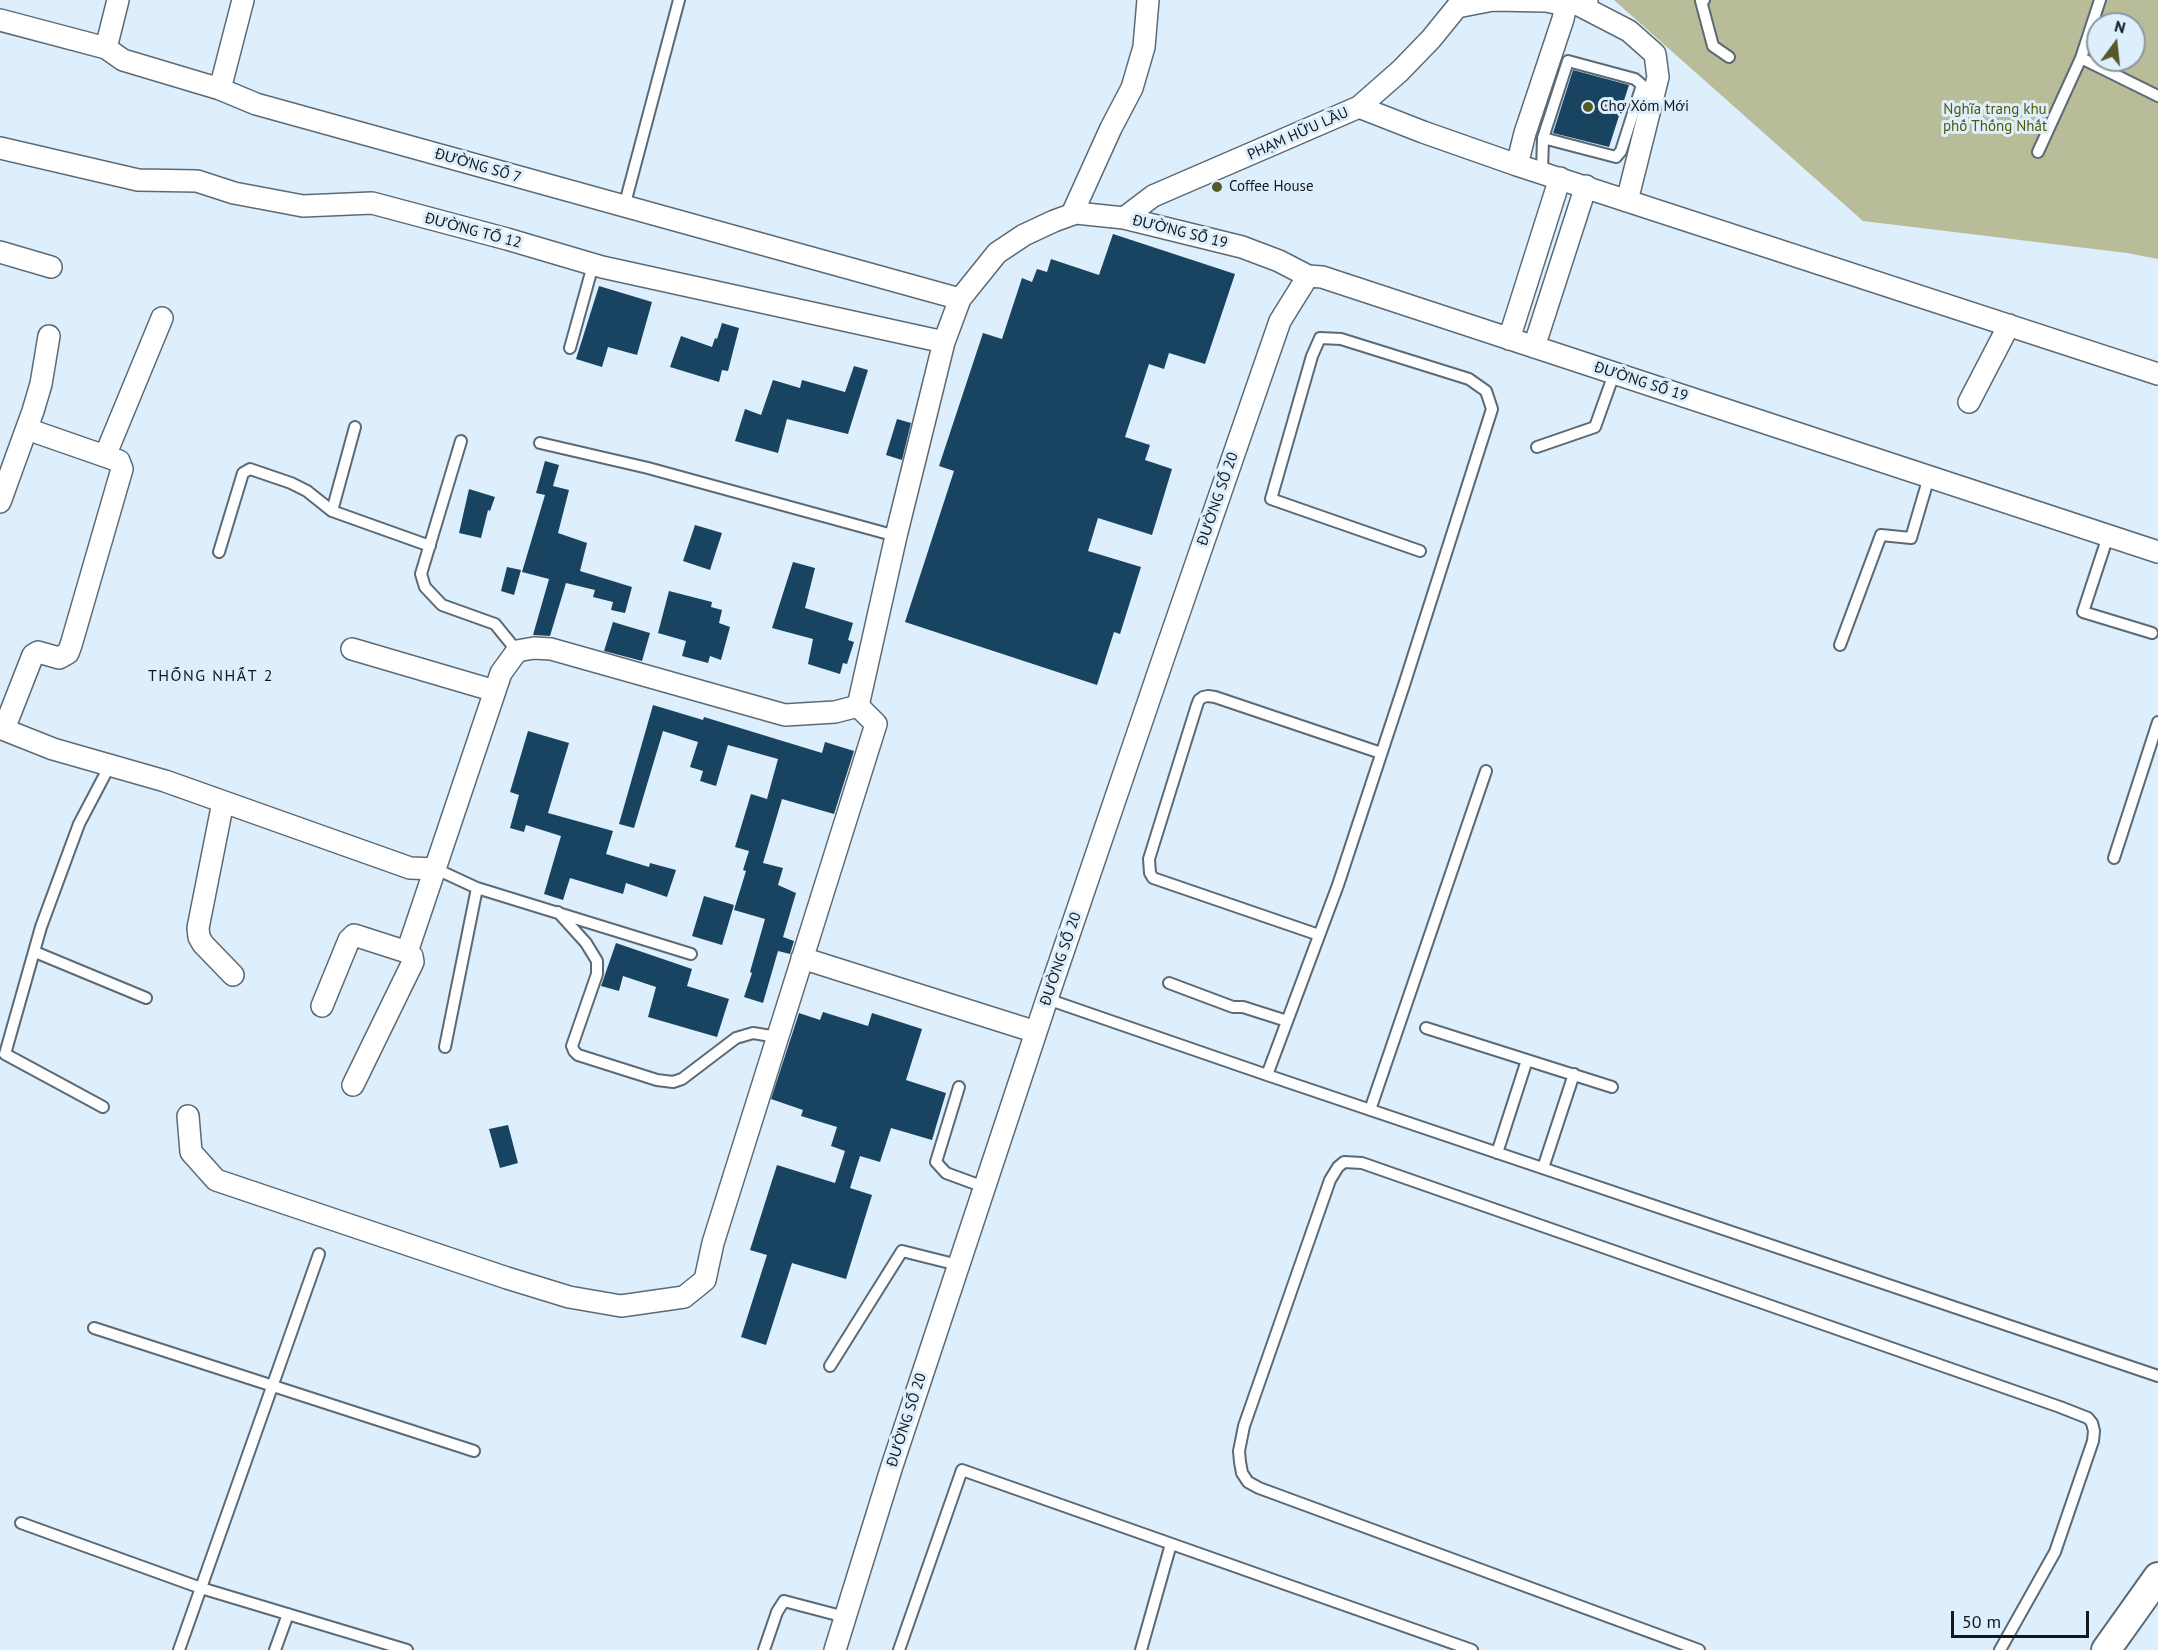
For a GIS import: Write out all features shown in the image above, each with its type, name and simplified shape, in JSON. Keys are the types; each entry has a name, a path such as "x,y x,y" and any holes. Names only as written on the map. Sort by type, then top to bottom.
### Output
{"street":[{"path":"106,48 118,0"},
{"path":"220,89 243,0"},
{"path":"858,706 896,536 944,342 960,299 997,253 1024,235 1072,214 1132,88 1144,47 1148,0"},
{"name":"PHẠM HỮU LẦU","path":"1124,218 1154,196 1359,107 1400,71 1462,3 1493,0 1576,3 1629,31 1655,54 1658,77 1627,201"},
{"path":"1517,165 1545,68 1563,19 1576,3"},
{"name":"ĐƯỜNG SỐ 7","path":"0,20 106,48 123,60 220,89 256,104 960,299"},
{"path":"1359,107 1517,165 2158,374"},
{"name":"ĐƯỜNG TỔ 12","path":"0,148 138,180 197,181 234,193 303,206 372,202 593,265 944,342"},
{"path":"1509,339 1551,175"},
{"path":"1534,347 1586,186"},
{"name":"ĐƯỜNG SỐ 19","path":"1072,214 1124,218 1242,247 1279,261 1308,276 1322,278 2158,552"},
{"path":"0,252 51,267"},
{"name":"ĐƯỜNG SỐ 20","path":"835,1650 892,1466 984,1187 1280,321 1308,276"},
{"path":"105,456 162,318"},
{"path":"1969,402 2009,325"},
{"path":"0,502 41,384 49,336"},
{"path":"27,429 105,456 121,463 122,469 68,653 59,658 38,652 33,655 2,728 53,749 165,781 410,868 436,869"},
{"path":"407,952 501,673 517,651 534,648 551,649 784,715 835,712 858,706"},
{"path":"352,649 495,692"},
{"path":"188,1116 190,1152 216,1180 569,1297 621,1306 684,1297 705,1280 713,1244 876,724 858,706"},
{"path":"223,802 198,928 203,944 233,975"},
{"path":"322,1006 349,940 354,935 407,952 412,956 413,962 353,1085"},
{"path":"802,958 1036,1032"},
{"path":"2106,1650 2158,1577"}],"lane":[{"path":"624,207 679,0"},
{"path":"1704,0 1701,1 1713,46 1730,57"},
{"path":"2038,153 2080,58 2100,0"},
{"path":"2080,58 2158,96"},
{"path":"1543,138 1616,157 1621,151 1642,85 1635,79 1569,61 1543,138 1551,175"},
{"path":"570,348 593,265"},
{"path":"1267,1075 1319,935 1381,753 1492,409 1486,391 1469,379 1341,339 1320,338 1312,356 1271,499 1420,551"},
{"path":"1537,447 1595,427 1614,374"},
{"path":"332,511 355,427"},
{"path":"461,441 421,574 425,587 442,605 495,624 517,651"},
{"path":"540,443 648,468 896,536"},
{"path":"219,552 243,472 246,470 254,470 291,483 308,491 332,511 430,546"},
{"path":"1840,645 1881,535 1911,538 1929,477"},
{"path":"2108,536 2083,612 2152,633"},
{"path":"1319,935 1153,878 1150,873 1149,859 1197,705 1203,697 1215,697 1381,753"},
{"path":"2114,858 2158,722"},
{"path":"103,1107 5,1054 41,927 79,824 110,765"},
{"path":"1370,1110 1486,771"},
{"path":"436,869 477,888 692,954"},
{"path":"445,1047 477,888"},
{"path":"558,912 586,943 597,961 597,974 572,1046 578,1055 657,1080 673,1082 682,1079 736,1038 753,1033 777,1037"},
{"path":"35,952 146,998"},
{"path":"1169,983 1233,1007 1243,1007 1287,1021"},
{"path":"1047,999 2158,1376"},
{"path":"1426,1028 1612,1087"},
{"path":"1497,1153 1527,1060"},
{"path":"1543,1168 1574,1074"},
{"path":"959,1087 936,1162 946,1173 984,1187"},
{"path":"1698,1650 1248,1482 1242,1473 1239,1451 1244,1426 1330,1180 1344,1162 1362,1163 2088,1418 2094,1431 2093,1441 2055,1552 2000,1650"},
{"path":"830,1366 902,1251 958,1265"},
{"path":"179,1650 319,1254"},
{"path":"94,1328 474,1451"},
{"path":"899,1650 962,1470 1472,1650"},
{"path":"21,1522 201,1588 390,1647 407,1650"},
{"path":"1142,1650 1171,1544"},
{"path":"764,1650 777,1612 784,1601 845,1617"},
{"path":"275,1650 288,1614"}],"green space":[{"name":"Nghĩa trang khu phố Thống Nhất","path":"1614,0 2158,0 2158,259 2127,253 1863,221"}],"building":[{"name":"Chợ Xóm Mới","path":"1573,70 1629,85 1609,147 1553,133"},
{"path":"1113,234 1235,274 1205,364 1169,353 1164,369 1149,364 1125,437 1150,445 1145,460 1172,469 1152,535 1098,518 1088,551 1141,567 1120,634 1114,632 1097,685 905,622 954,471 939,466 983,333 1002,339 1022,278 1032,282 1037,269 1047,272 1051,259 1099,275"},
{"path":"599,286 652,302 637,355 608,347 602,367 576,359"},
{"path":"722,323 739,328 728,371 722,370 719,382 670,367 681,336 712,347"},
{"path":"854,366 868,370 848,434 787,419 778,453 735,441 745,409 761,415 773,380 800,388 802,380 845,392"},
{"path":"897,419 911,423 902,460 886,455"},
{"path":"545,461 559,465 553,486 569,490 558,533 587,543 580,571 632,587 625,613 611,610 613,602 593,597 595,590 566,583 550,636 533,635 549,579 522,572 545,495 536,493"},
{"path":"469,489 495,497 490,511 488,510 481,538 459,533"},
{"path":"695,525 722,533 710,570 683,561"},
{"path":"793,562 815,568 805,608 853,623 848,640 854,642 847,664 843,663 840,674 808,664 813,639 772,628"},
{"path":"507,567 521,570 514,595 501,591"},
{"path":"669,591 712,602 711,607 722,610 719,623 730,627 721,660 710,656 708,663 682,656 686,641 658,633"},
{"path":"613,622 650,633 642,661 604,651"},
{"path":"653,705 703,720 704,717 822,753 825,742 854,751 834,814 782,799 763,863 783,868 778,885 796,893 783,937 794,941 790,954 778,951 763,1003 744,997 765,919 734,910 746,871 743,870 749,851 735,847 751,794 767,799 778,759 728,745 716,786 700,781 703,771 690,767 698,742 663,731 634,828 619,824"},
{"path":"528,731 569,743 548,813 613,831 606,854 649,867 650,863 676,870 667,897 626,883 623,894 570,878 563,900 544,894 561,836 526,825 524,832 510,828 519,795 510,792"},
{"path":"704,896 734,905 722,945 692,936"},
{"path":"616,943 692,969 687,986 729,999 717,1037 648,1017 656,987 623,976 619,991 601,986"},
{"path":"823,1012 868,1026 872,1013 922,1029 906,1080 946,1093 932,1140 891,1128 880,1162 860,1156 850,1188 872,1195 846,1279 792,1263 766,1345 741,1337 767,1255 750,1250 777,1165 835,1183 845,1151 831,1146 837,1127 801,1116 803,1110 771,1099 799,1013 820,1020"},
{"path":"508,1125 518,1163 500,1168 489,1129"}],"place":[{"name":"Chợ Xóm Mới","path":"1588,107"},
{"name":"Coffee House","path":"1217,187"}],"district":[{"name":"THỐNG NHẤT 2","path":"211,676"}]}
